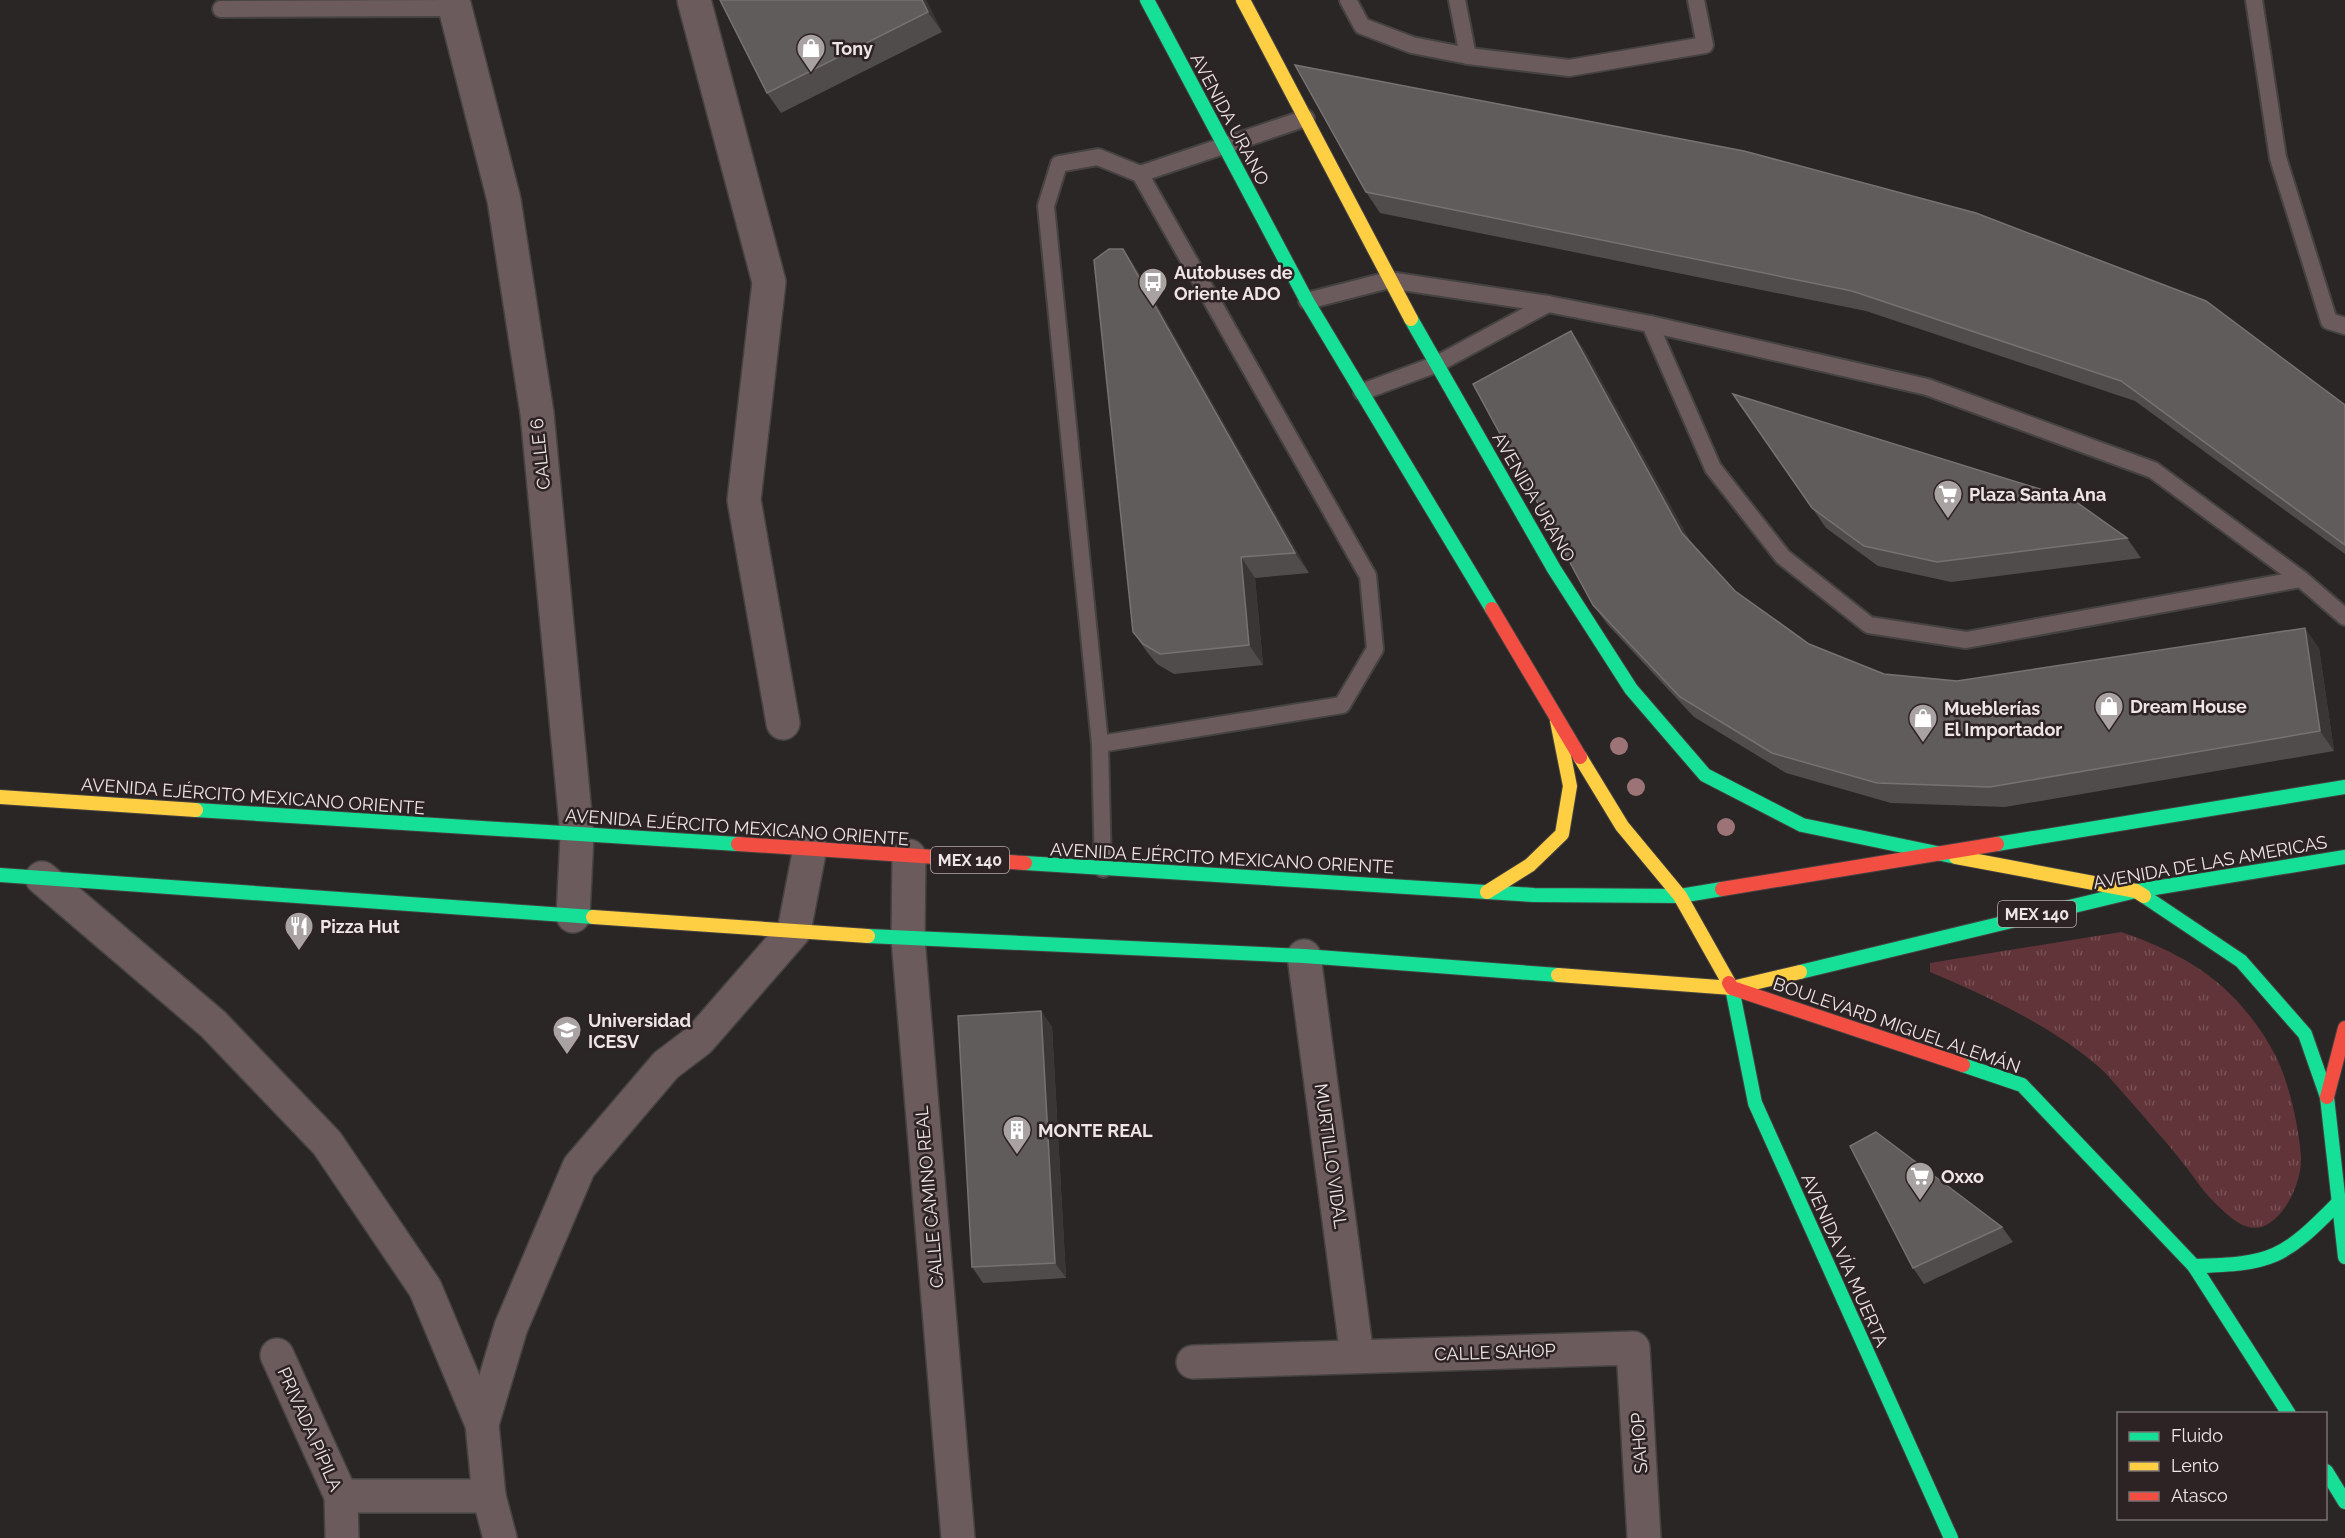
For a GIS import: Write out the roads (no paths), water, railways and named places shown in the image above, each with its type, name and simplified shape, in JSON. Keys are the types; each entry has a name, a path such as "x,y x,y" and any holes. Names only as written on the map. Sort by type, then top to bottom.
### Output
{"main road":[{"name":"AVENIDA URANO","path":"1147,0 1307,302 1622,826 1680,896"},
{"name":"AVENIDA URANO","path":"1243,0 1389,280 1554,568 1631,689 1705,775 1802,825 1937,854"},
{"path":"1487,892 1530,865 1562,834 1570,786 1557,721"},
{"name":"MEX 140","path":"1937,854 2345,787"},
{"name":"AVENIDA EJÉRCITO MEXICANO ORIENTE","path":"0,797 1534,895 1680,896 1937,854"},
{"path":"1937,854 2136,891 2241,961 2305,1034 2327,1097 2345,1257"},
{"name":"AVENIDA DE LAS AMERICAS","path":"1732,988 2136,891 2345,857"},
{"name":"MEX 140","path":"0,875 794,932 1304,956 1732,988"},
{"path":"1680,896 1732,988"},
{"name":"BOULEVARD MIGUEL ALEMÁN","path":"1732,988 2022,1085 2194,1266 2288,1412"},
{"name":"AVENIDA VÍA MUERTA","path":"1732,988 1755,1103 1951,1538"},
{"path":"2327,1097 2345,1028"},
{"path":"2194,1266 2240,1264 2274,1256 2301,1239 2338,1203"},
{"path":"2327,1474 2345,1502"}],"street":[{"path":"694,0 769,282 744,500 783,723"},
{"name":"CALLE 6","path":"454,4 504,200 537,413 577,835 573,916"},
{"path":"482,1424 512,1327 579,1167 666,1065 699,1040 794,932 810,848"},
{"name":"CALLE CAMINO REAL","path":"909,856 908,939 957,1538"},
{"path":"42,878 213,1024 327,1143 425,1288 482,1424 489,1496 500,1538"},
{"name":"MURTILLO VIDAL","path":"1304,956 1357,1356"},
{"name":"CALLE SAHOP","path":"1193,1362 1633,1348"},
{"name":"SAHOP","path":"1633,1348 1644,1538"},
{"name":"PRIVADA PÍPILA","path":"277,1355 341,1496 342,1538"},
{"path":"341,1496 489,1496"}],"lane":[{"path":"1348,0 1362,26 1412,45 1468,56 1569,68 1705,45 1696,0"},
{"path":"1457,0 1468,56"},
{"path":"2254,0 2278,158 2329,321 2345,326"},
{"path":"221,9 454,4"},
{"path":"1140,174 1306,118"},
{"path":"1100,744 1342,705 1375,649 1368,576 1140,174 1098,157 1059,164 1046,206 1100,744 1103,869"},
{"path":"1307,302 1389,280 1548,304 1650,324 1927,387 2153,470 2301,579 2345,617"},
{"path":"1362,392 1437,364 1548,304"},
{"path":"1650,324 1713,468 1783,557 1869,626 1966,640 2301,579"}],"place":[{"name":"Tony","path":"811,74"},
{"name":"Autobuses de Oriente ADO","path":"1153,308"},
{"name":"Plaza Santa Ana","path":"1948,520"},
{"name":"Dream House","path":"2109,732"},
{"name":"Mueblerías El Importador","path":"1923,744"},
{"name":"Pizza Hut","path":"299,952"},
{"name":"Universidad ICESV","path":"567,1056"},
{"name":"MONTE REAL","path":"1017,1156"},
{"name":"Oxxo","path":"1920,1202"}]}
